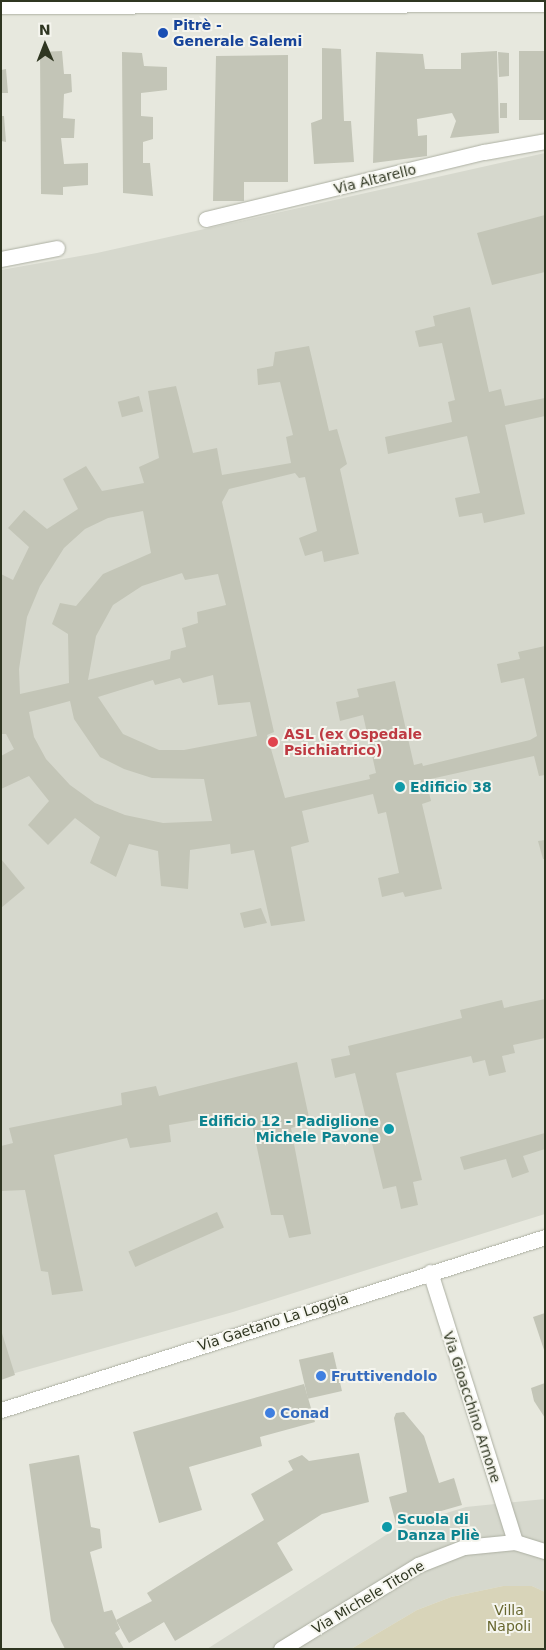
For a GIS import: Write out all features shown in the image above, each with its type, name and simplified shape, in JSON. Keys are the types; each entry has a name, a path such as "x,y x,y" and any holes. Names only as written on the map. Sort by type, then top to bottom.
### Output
{"street":[{"path":"1,6 545,4"},
{"name":"Via Altarello","path":"206,219 484,152 545,141"},
{"path":"1,259 57,248"},
{"name":"Via Gaetano La Loggia","path":"1,1410 545,1237"},
{"name":"Via Gioacchino Arnone","path":"430,1272 515,1542"},
{"name":"Via Michele Titone","path":"281,1649 418,1565 464,1548 515,1542 545,1552"}],"shaded area":[{"name":"ASL (ex Ospedale Psichiatrico)","path":"545,153 545,1214 233,1312 1,1377 1,270 97,253"},
{"path":"545,1499 545,1592 532,1586 503,1586 451,1597 417,1610 351,1649 207,1649 397,1528 466,1507"}],"green space":[{"name":"Villa Napoli","path":"503,1586 532,1586 545,1592 545,1649 351,1649 417,1610 451,1597"}],"building":[{"path":"322,48 341,49 344,121 351,121 354,162 314,164 311,123 322,119"},
{"path":"62,51 64,74 71,74 72,92 64,94 63,118 75,119 74,138 61,138 64,164 88,163 88,185 63,187 63,195 41,194 40,52"},
{"path":"497,51 499,133 450,138 456,121 452,113 417,119 418,136 427,135 427,156 373,163 376,52 423,54 425,69 461,69 461,53"},
{"path":"519,51 545,51 545,120 519,120"},
{"path":"122,52 142,53 144,66 167,67 167,90 141,93 141,116 153,117 153,139 143,142 143,163 150,163 153,196 123,193"},
{"path":"498,52 509,53 509,76 499,77"},
{"path":"288,55 288,182 244,182 244,201 213,201 216,56"},
{"path":"6,69 8,93 1,93 1,70"},
{"path":"500,103 507,103 507,118 500,118"},
{"path":"1,116 4,116 6,142 1,141"},
{"path":"545,215 545,272 492,285 477,233"},
{"path":"470,307 489,392 501,389 505,406 545,398 545,416 505,425 525,514 484,523 482,513 459,517 455,498 480,493 467,436 388,454 385,437 452,422 448,402 455,400 442,343 419,347 415,331 435,326 433,316"},
{"path":"309,346 329,431 337,429 347,464 340,469 359,554 324,562 322,551 305,556 299,538 317,531 305,477 299,478 295,473 229,489 222,502 274,732 267,735 285,798 370,779 369,775 376,773 363,715 340,721 336,702 359,697 357,689 395,681 414,765 422,763 423,766 530,740 537,736 524,678 501,683 497,664 520,659 518,652 545,646 545,775 539,776 534,756 426,780 431,801 422,804 442,889 405,897 403,892 382,897 378,878 399,873 386,812 378,814 373,794 302,811 309,842 291,847 305,921 271,926 254,850 231,854 230,844 190,850 188,889 161,886 158,851 129,844 116,877 90,863 100,837 75,818 48,845 28,825 49,801 29,776 1,789 1,756 14,749 6,734 1,734 1,574 13,580 29,547 8,528 24,510 47,529 78,509 63,479 86,466 102,491 144,483 139,467 159,458 148,391 176,386 193,453 217,448 222,475 291,463 286,437 293,435 280,382 258,385 257,369 273,366 275,352","holes":["143,511 151,553 103,574 76,606 60,603 52,624 68,634 69,683 20,694 19,669 27,617 40,586 64,548 85,529 108,518","182,573 185,580 218,574 226,605 197,612 198,623 182,628 186,647 171,651 170,659 88,680 96,636 113,605 142,586","213,675 218,705 250,702 257,736 184,750 159,750 123,734 98,697 153,680 155,685 180,678 183,683","70,701 74,719 100,757 124,769 152,778 204,779 212,821 163,823 125,815 95,803 70,785 46,759 34,737 29,712"]},
{"path":"139,396 143,411 122,417 118,402"},
{"path":"545,840 545,859 543,859 538,841"},
{"path":"1,859 25,888 1,908"},
{"path":"261,908 267,923 244,928 240,913"},
{"name":"Edificio 12 - Padiglione Michele Pavone","path":"545,999 545,1038 513,1045 515,1053 502,1056 506,1072 489,1076 485,1060 473,1063 471,1056 396,1073 422,1180 413,1182 418,1205 401,1209 396,1186 383,1189 355,1073 335,1078 331,1059 350,1055 348,1046 462,1018 460,1010 502,1000 504,1008"},
{"path":"297,1062 310,1122 291,1128 311,1234 289,1238 283,1215 271,1215 252,1124 231,1127 226,1115 169,1125 171,1142 130,1148 127,1138 54,1155 83,1291 52,1295 48,1272 41,1271 25,1190 1,1191 1,1146 13,1143 9,1128 122,1105 121,1093 156,1086 159,1096"},
{"path":"545,1133 545,1149 523,1156 529,1172 512,1178 506,1159 464,1170 460,1157"},
{"path":"217,1212 224,1228 135,1267 128,1251"},
{"path":"545,1313 545,1350 544,1350 533,1317"},
{"path":"1,1330 15,1375 1,1380"},
{"name":"Fruttivendolo","path":"333,1352 342,1391 308,1399 299,1360"},
{"path":"545,1383 545,1418 534,1401 531,1388"},
{"path":"304,1384 315,1422 260,1437 262,1446 189,1467 202,1510 159,1523 133,1432"},
{"path":"404,1412 424,1436 439,1483 454,1478 462,1505 396,1524 389,1497 407,1492 394,1418 396,1413"},
{"path":"359,1453 369,1502 322,1514 277,1543 293,1570 175,1641 164,1622 129,1643 116,1620 152,1601 147,1593 264,1520 251,1494 293,1470 288,1461 302,1455 309,1461"},
{"path":"79,1455 91,1527 100,1529 102,1548 90,1552 104,1612 112,1610 120,1629 115,1633 124,1649 65,1649 51,1621 29,1464"}],"place":[{"name":"Pitrè - Generale Salemi","path":"163,33"},
{"name":"ASL (ex Ospedale Psichiatrico)","path":"273,742"},
{"name":"Edificio 38","path":"400,787"},
{"name":"Edificio 12 - Padiglione Michele Pavone","path":"389,1129"},
{"name":"Fruttivendolo","path":"321,1376"},
{"name":"Conad","path":"270,1413"},
{"name":"Scuola di Danza Pliè","path":"387,1527"}]}
